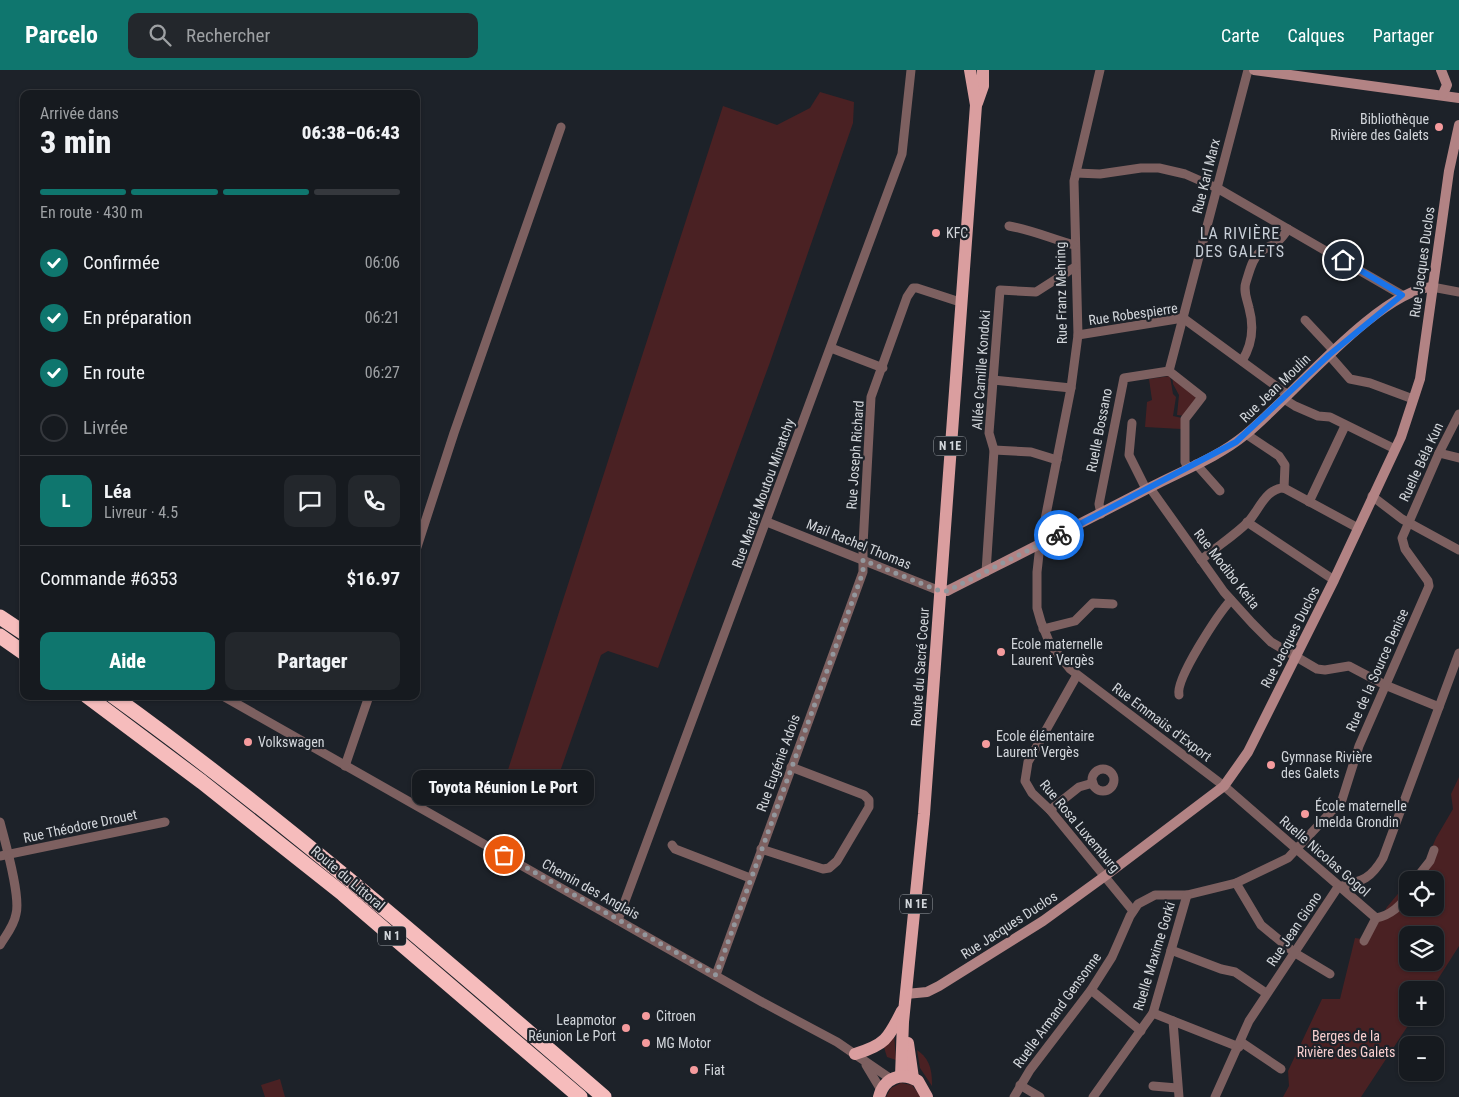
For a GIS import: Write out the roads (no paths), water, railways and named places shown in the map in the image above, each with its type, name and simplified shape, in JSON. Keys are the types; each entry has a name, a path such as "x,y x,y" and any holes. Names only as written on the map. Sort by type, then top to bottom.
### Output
{"highway":[{"path":"0,617 20,630"},
{"path":"0,636 20,650"},
{"name":"Route du Littoral","path":"92,700 202,782 301,860 579,1096"},
{"name":"Route du Littoral","path":"118,700 213,771 325,860 605,1097"}],"main road":[{"name":"Route du Sacré Coeur","path":"902,1078 903,1022 924,814 960,302 976,105 970,70"},
{"name":"Route du Sacré Coeur","path":"976,105 983,86 983,70"},
{"path":"855,1054 877,1047 886,1039 905,1000"},
{"path":"880,1094 902,1078 922,1086 927,1097"}],"street":[{"name":"Rue Mardé Moutou Minatchy","path":"618,920 902,154 911,70"},
{"name":"Rue Franz Mehring","path":"1040,545 1071,388 1078,335 1074,245 1074,181 1100,70"},
{"name":"Rue Karl Marx","path":"1169,371 1248,70"},
{"path":"1254,70 1443,94 1459,98"},
{"path":"1441,70 1447,85 1443,94"},
{"name":"Rue Jacques Duclos","path":"905,1000 940,986 1043,921 1224,786 1248,752 1334,580 1395,449 1420,379 1449,171 1459,125"},
{"path":"420,538 454,433 560,127"},
{"path":"1076,173 1100,174 1159,168 1185,174 1217,188 1402,295"},
{"path":"1009,226 1032,230 1074,245"},
{"path":"1242,361 1249,347 1252,333 1250,312 1245,295 1246,282 1255,258 1260,252 1275,245 1288,229"},
{"name":"Allée Camille Kondoki","path":"986,572 994,450 989,433 1000,290 1036,292 1075,267"},
{"path":"1432,287 1459,292"},
{"name":"Rue Jean Moulin","path":"940,591 947,591 986,572 1223,450 1246,434 1331,353 1402,295 1416,289 1432,287"},
{"name":"Rue Joseph Richard","path":"863,560 871,397 907,297 913,288 925,289 960,302"},
{"name":"Rue Robespierre","path":"1078,335 1183,318 1242,361 1295,406 1318,416 1330,418 1395,449"},
{"path":"1305,320 1350,379 1370,383 1413,399"},
{"path":"830,348 883,368"},
{"path":"1169,371 1202,397 1185,419 1186,462 1220,491"},
{"name":"Ruelle Bossano","path":"1101,514 1099,504 1124,378 1169,371"},
{"path":"993,380 1071,388"},
{"name":"Ruelle Béla Kun","path":"1408,522 1459,414"},
{"name":"Rue Modibo Keita","path":"1132,424 1129,455 1148,488 1231,600 1272,642 1294,658 1325,670 1349,666 1385,685 1439,707"},
{"path":"1310,502 1345,426"},
{"path":"1246,434 1279,456 1285,466 1284,488"},
{"path":"994,450 1031,452 1057,460"},
{"path":"1439,453 1459,458"},
{"path":"1201,560 1248,522 1270,493 1277,488 1284,488 1358,528"},
{"path":"1372,496 1408,522 1459,550"},
{"name":"Mail Rachel Thomas","path":"767,522 940,591"},
{"path":"1248,522 1334,580"},
{"name":"Rue de la Source Denise","path":"1133,911 1138,904 1155,895 1187,895 1236,883 1288,858 1298,850 1342,800 1358,746 1429,586 1428,581 1402,544 1408,522"},
{"name":"Rue Emmaüs d'Export","path":"1040,545 1037,608 1043,630 1060,658 1077,675 1224,786"},
{"name":"Rue Eugénie Adois","path":"716,975 863,572 863,560"},
{"path":"1179,695 1180,682 1199,646 1231,600"},
{"path":"1043,630 1075,621 1093,603 1113,604"},
{"name":"Rue Jean Giono","path":"1215,1097 1249,1021 1338,887 1366,879 1376,871 1383,858 1459,653"},
{"name":"Rue Rosa Luxemburg","path":"1077,675 1025,769 1028,786 1133,911"},
{"name":"Chemin des Anglais","path":"230,700 855,1054 865,1063 902,1078"},
{"path":"345,766 368,700"},
{"path":"761,849 823,869 829,868 838,861 869,807 868,800 864,795 791,767"},
{"path":"1050,810 1079,787 1093,783"},
{"name":"Ruelle Nicolas Gogol","path":"1224,786 1338,887 1376,918"},
{"path":"0,822 4,855 17,912 14,924 0,945"},
{"name":"Rue Théodore Drouet","path":"4,855 165,822"},
{"path":"672,845 675,849 750,878"},
{"path":"1422,871 1430,861 1434,850"},
{"path":"1236,883 1261,925 1295,953 1330,974"},
{"name":"Ruelle Maxime Gorki","path":"1093,1097 1153,1013 1187,895"},
{"path":"1364,941 1376,918 1390,913 1399,905"},
{"name":"Ruelle Armand Gensonne","path":"1014,1097 1020,1085 1091,990 1112,957 1133,911"},
{"path":"1171,950 1221,969 1235,972 1266,993"},
{"path":"1091,990 1141,1031"},
{"path":"1153,1013 1240,1044 1281,1069"},
{"path":"1153,1086 1178,1093 1173,1021"},
{"name":"Chemin des Anglais","path":"865,1063 880,1094"},
{"path":"1020,1085 1040,1097"}],"place":[{"name":"Bibliothèque Rivière des Galets","path":"1439,127"},
{"name":"KFC","path":"936,233"},
{"name":"Ecole maternelle Laurent Vergès","path":"1001,652"},
{"name":"Volkswagen","path":"248,742"},
{"name":"Ecole élémentaire Laurent Vergès","path":"986,744"},
{"name":"Gymnase Rivière des Galets","path":"1271,765"},
{"name":"École maternelle Imelda Grondin","path":"1305,814"},
{"name":"Toyota Réunion Le Port","path":"504,855"},
{"name":"Citroen","path":"646,1016"},
{"name":"Leapmotor Réunion Le Port","path":"626,1028"},
{"name":"MG Motor","path":"646,1043"},
{"name":"Fiat","path":"694,1070"}],"district":[{"name":"LA RIVIÈRE DES GALETS","path":"1240,242"}],"park label":[{"name":"Berges de la Rivière des Galets","path":"1346,1044"}]}
